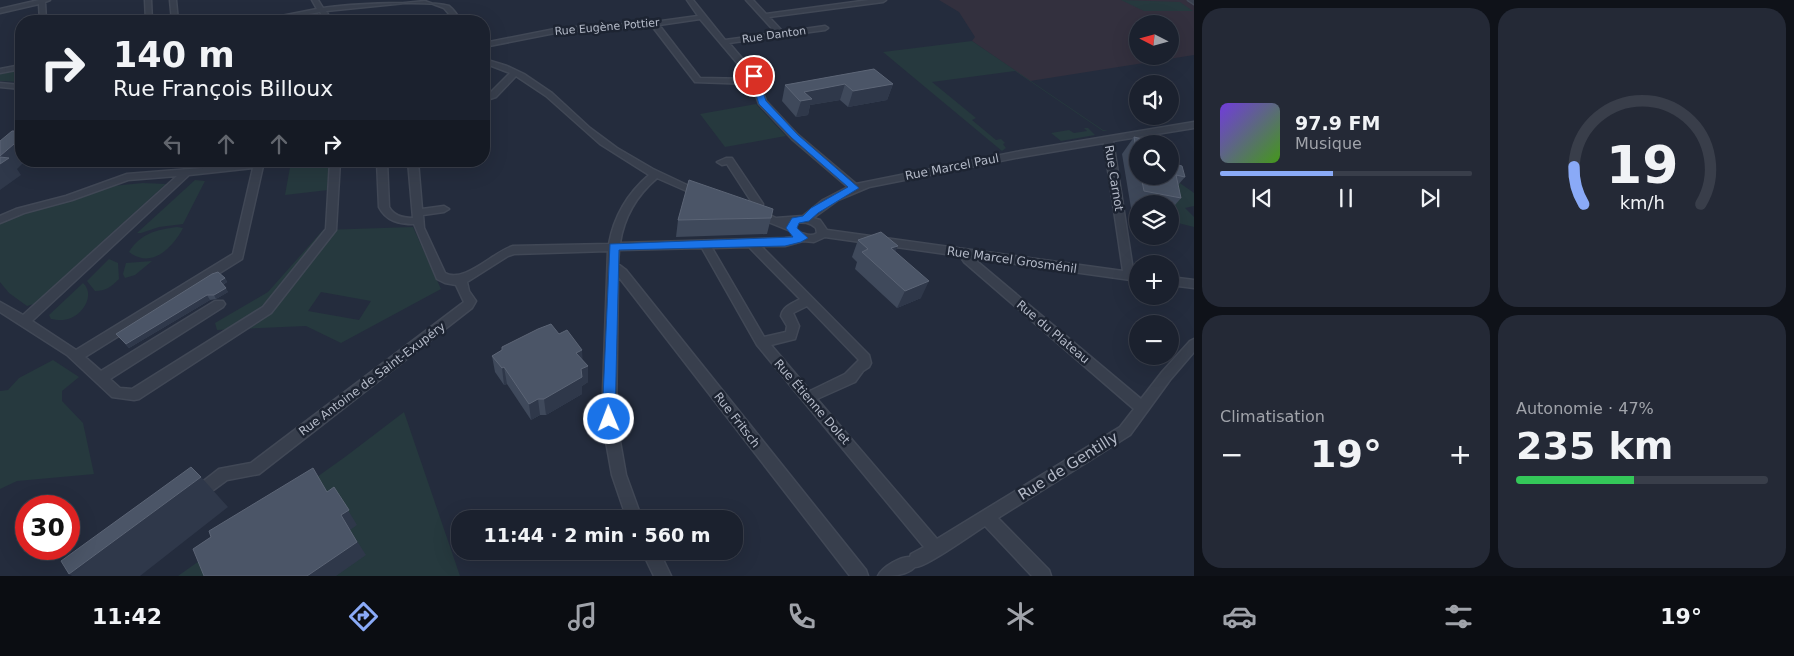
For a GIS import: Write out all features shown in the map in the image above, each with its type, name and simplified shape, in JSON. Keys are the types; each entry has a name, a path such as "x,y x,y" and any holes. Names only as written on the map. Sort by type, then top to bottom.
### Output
{"street":[{"path":"148,0 149,15"},
{"path":"173,0 174,15"},
{"path":"315,0 325,15"},
{"path":"293,15 321,10 425,0 446,7 453,15"},
{"path":"690,0 702,17 749,70 756,82 762,102 795,137 855,188"},
{"path":"749,0 780,34"},
{"path":"764,16 883,0"},
{"path":"1190,0 1194,2"},
{"path":"0,11 16,4 44,1 43,15"},
{"name":"Rue Eugène Pottier","path":"490,44 560,30 654,24 702,17"},
{"path":"654,24 698,80 756,82"},
{"name":"Rue Danton","path":"724,42 824,28"},
{"path":"490,59 494,64"},
{"path":"490,63 515,72 534,82 557,100 601,141 619,153 656,174 710,198"},
{"path":"0,71 15,68"},
{"path":"490,96 515,72"},
{"path":"0,85 15,86"},
{"name":"Rue Marcel Paul","path":"797,222 814,210 855,188 982,161 1194,125"},
{"name":"Rue Carnot","path":"1108,139 1129,271"},
{"path":"414,167 418,217 422,236 441,276 448,281 461,281 500,254 513,250 785,242 802,238 818,238 823,233 818,224 776,220 751,212 758,204 729,160 722,162"},
{"path":"0,220 20,211 69,198 127,177 245,167"},
{"path":"76,356 238,256 258,167"},
{"path":"0,306 76,356 117,393 134,395 267,310 331,230 335,167"},
{"path":"382,167 384,207 386,212 398,220 418,217 444,209"},
{"path":"24,321 187,172"},
{"path":"632,510 620,476 609,419 614,247 618,224 627,204 641,187 656,174"},
{"path":"797,222 794,233 802,238"},
{"name":"Rue Marcel Grosménil","path":"823,233 1129,276"},
{"path":"752,243 866,361 850,378 809,397"},
{"name":"Rue Étienne Dolet","path":"705,244 761,342 936,549"},
{"name":"Rue du Plateau","path":"964,253 968,259 1144,409"},
{"name":"Rue Fritsch","path":"613,266 622,273 860,576"},
{"name":"Rue Antoine de Saint-Exupéry","path":"186,502 224,474 254,468 468,305 470,301 464,292 461,281"},
{"path":"1179,282 1194,284"},
{"path":"761,342 791,336 793,326 788,316 788,311 809,300"},
{"path":"101,378 219,304"},
{"name":"Rue de Gentilly","path":"888,576 936,549 1125,431 1144,409 1166,376 1194,344"},
{"path":"986,517 1043,576"},
{"path":"655,560 663,576"}],"shaded area":[{"path":"939,0 1194,0 1194,55 1179,57 1179,15 1129,15 1129,65 1131,65 1030,81 972,41 975,37 959,12"}],"green space":[{"path":"1121,0 1180,2 1193,11 1144,11"},
{"path":"972,41 1103,130 1108,130 1103,131 1015,71 932,82 976,118 972,120 996,140 1001,139 1005,143 1003,144 1006,148 1002,151 883,52"},
{"path":"15,70 15,82 0,81 0,73"},
{"path":"756,104 786,136 725,147 700,114"},
{"path":"1084,128 1088,128 1095,135 1061,141 1051,133 1069,130 1074,133 1087,131"},
{"path":"290,167 328,167 328,190 285,195"},
{"path":"195,180 205,181 183,224 159,227 137,233"},
{"path":"1179,182 1194,193 1194,206 1185,208 1194,217 1194,227 1179,223 1179,195 1170,195 1170,185 1179,185"},
{"path":"143,183 166,184 34,304 27,306 9,293 0,282 0,223 15,215 81,197 112,186"},
{"path":"177,227 183,228 173,243 160,254 145,258 137,257 129,252 144,237"},
{"path":"413,227 441,289 341,343 306,326 217,330 215,323 268,292 323,230","holes":["321,292 371,301 359,320 308,311"]},
{"path":"109,259 118,263 119,279 108,288 95,291 87,281"},
{"path":"152,261 135,275 125,278 123,274 126,263"},
{"path":"83,283 88,292 84,308 76,316 68,319 51,319 49,315"},
{"path":"53,360 79,377 62,391 62,401 83,423 94,474 17,481 0,489 0,391 8,390 19,378"},
{"path":"404,412 451,550 451,560 455,560 460,576 178,576 345,457"}],"building":[{"path":"874,69 893,84 853,91 845,84 804,92 812,99 800,101 785,85"},
{"path":"12,131 15,131 15,143 0,156 0,141"},
{"path":"0,157 9,158 0,164"},
{"path":"1179,165 1182,166 1185,177 1179,176"},
{"path":"689,180 773,209 771,218 678,220"},
{"path":"1143,185 1178,185 1181,198 1179,195 1165,195 1144,191"},
{"path":"881,232 898,246 891,248 929,281 905,291 862,252 868,249 858,240"},
{"path":"218,272 225,278 220,281 226,288 214,295 207,295 126,344 116,334 212,274"},
{"path":"551,324 559,334 567,330 582,350 576,353 588,366 581,369 582,377 544,399 538,399 529,404 504,367 502,368 492,356 502,350 502,347"},
{"path":"191,467 201,477 69,574 61,561 80,560 80,547"},
{"path":"313,468 327,492 334,487 349,510 341,515 357,542 307,576 204,576 193,549 211,537 209,531"}],"route":[{"path":"609,419 614,247 785,242 798,240 802,238 794,233 791,228 795,220 806,219 814,210 855,188 795,137 762,102 754,76"}]}
